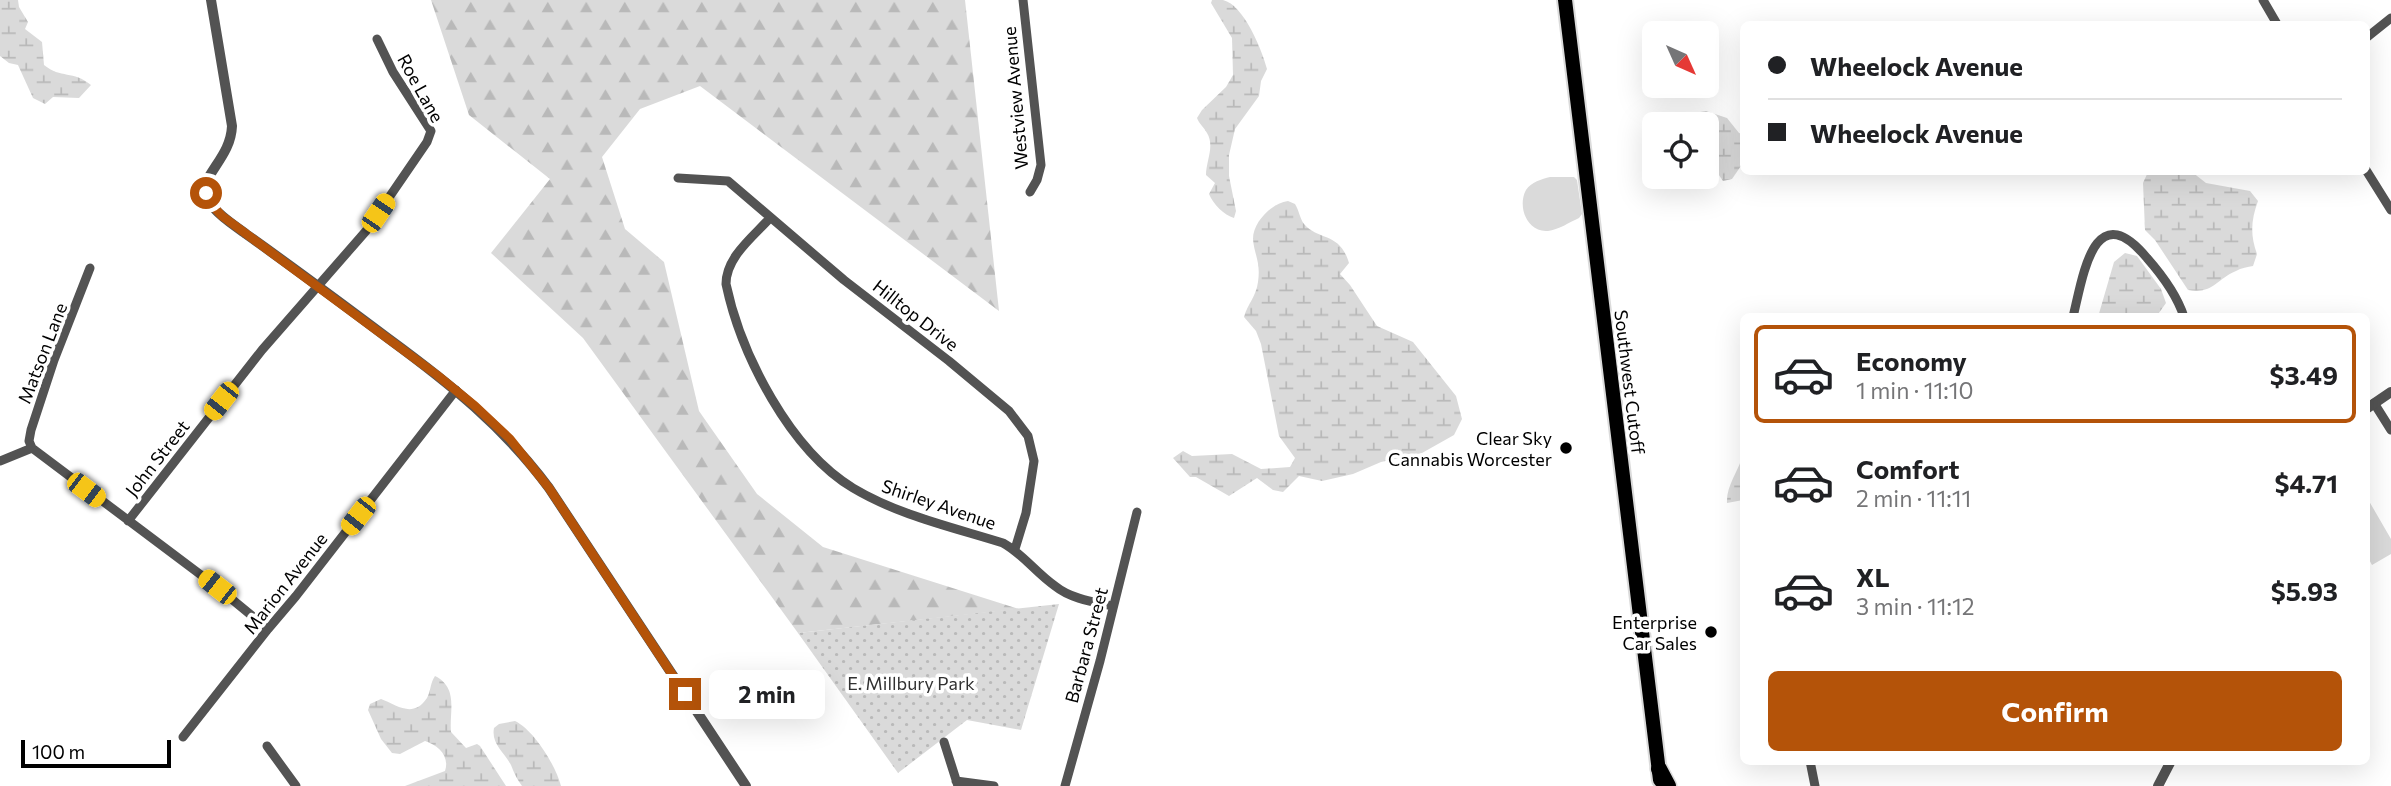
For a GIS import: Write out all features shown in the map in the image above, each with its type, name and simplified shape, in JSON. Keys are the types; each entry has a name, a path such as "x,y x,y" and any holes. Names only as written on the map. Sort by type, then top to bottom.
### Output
{"highway":[{"path":"1659,769 1668,786"}],"main road":[{"name":"Southwest Cutoff","path":"1565,0 1660,786"}],"street":[{"path":"211,0 232,135 205,184 208,200 222,216 456,390 510,439 549,488 746,786"},
{"name":"Westview Avenue","path":"1023,0 1041,165 1030,192"},
{"path":"2263,0 2275,21"},
{"path":"2370,35 2391,18"},
{"name":"Roe Lane","path":"319,287 366,231 427,142 431,131 393,72 377,39"},
{"path":"2369,175 2391,210"},
{"name":"Hilltop Drive","path":"678,178 728,181 844,280 1009,411 1028,436 1034,452 1034,471 1026,513 1015,549"},
{"name":"Shirley Avenue","path":"770,218 732,262 726,275 726,284 746,346 763,380 791,428 826,468 854,489 914,516 1003,543 1015,549 1055,587 1084,600 1113,606"},
{"path":"2074,313 2089,256 2105,237 2116,233 2130,239 2150,261 2183,313"},
{"name":"Matson Lane","path":"32,448 29,441 31,430 54,360 90,268"},
{"name":"John Street","path":"128,521 262,350 319,287"},
{"name":"Marion Avenue","path":"183,737 456,390"},
{"path":"2391,393 2370,406 2391,430"},
{"path":"0,461 32,448 268,629"},
{"name":"Barbara Street","path":"1065,786 1137,512"},
{"path":"944,742 957,784 994,786"},
{"path":"267,746 296,786"},
{"path":"1811,765 1815,786"},
{"path":"2158,786 2169,765"}],"green space":[{"path":"0,0 18,0 28,22 25,29 42,42 44,65 56,72 85,80 91,85 79,98 53,97 45,104 33,98 18,65 9,63 0,56"},
{"path":"431,0 965,0 999,311 700,86 640,109 602,157 625,229 664,262 699,411 757,494 823,547 1019,609 798,633 583,338 491,253 550,179 469,115"},
{"path":"1212,0 1223,0 1238,10 1256,40 1267,69 1261,81 1259,96 1235,129 1229,155 1229,176 1236,211 1234,218 1219,209 1209,194 1215,183 1206,175 1210,143 1197,118 1226,87 1233,75 1232,38 1211,3"},
{"path":"1719,115 1727,118 1740,133 1740,167 1732,179 1723,181 1719,175"},
{"path":"2147,175 2196,175 2206,183 2250,191 2258,201 2252,228 2257,254 2253,266 2238,270 2204,290 2188,290 2155,240 2145,230 2143,183"},
{"path":"1550,177 1574,177 1577,180 1582,214 1579,218 1548,231 1534,228 1529,223 1523,211 1523,203 1526,190 1531,185"},
{"path":"1288,201 1295,204 1303,222 1310,229 1340,246 1349,263 1340,274 1377,326 1413,342 1456,396 1462,419 1454,435 1422,453 1381,462 1353,474 1322,481 1299,476 1283,492 1273,490 1257,478 1229,496 1196,477 1190,477 1173,458 1183,451 1192,456 1232,454 1261,469 1290,467 1295,458 1279,436 1261,344 1256,331 1244,317 1256,292 1259,275 1253,239 1256,226 1270,209"},
{"path":"2125,253 2137,256 2161,289 2166,303 2159,313 2099,313 2114,262"},
{"path":"1740,462 1740,501 1727,503 1730,485"},
{"path":"2370,503 2391,539 2391,554 2372,565"},
{"name":"E. Millbury Park","path":"1059,604 1021,730 967,720 898,773 798,633"},
{"path":"435,676 447,687 450,694 451,732 466,748 477,744 480,746 506,786 405,786 445,771 444,756 438,748 425,741 400,754 392,753 381,739 368,710 370,704 381,699 405,709 416,708 427,698"},
{"path":"515,721 530,732 543,749 561,786 522,786 494,739 494,728 499,724"}],"place":[{"name":"Clear Sky Cannabis Worcester","path":"1566,448"},
{"name":"Enterprise Car Sales","path":"1711,632"}],"route":[{"path":"206,193 208,200 222,216 437,375 510,439 549,488 685,694"}]}
